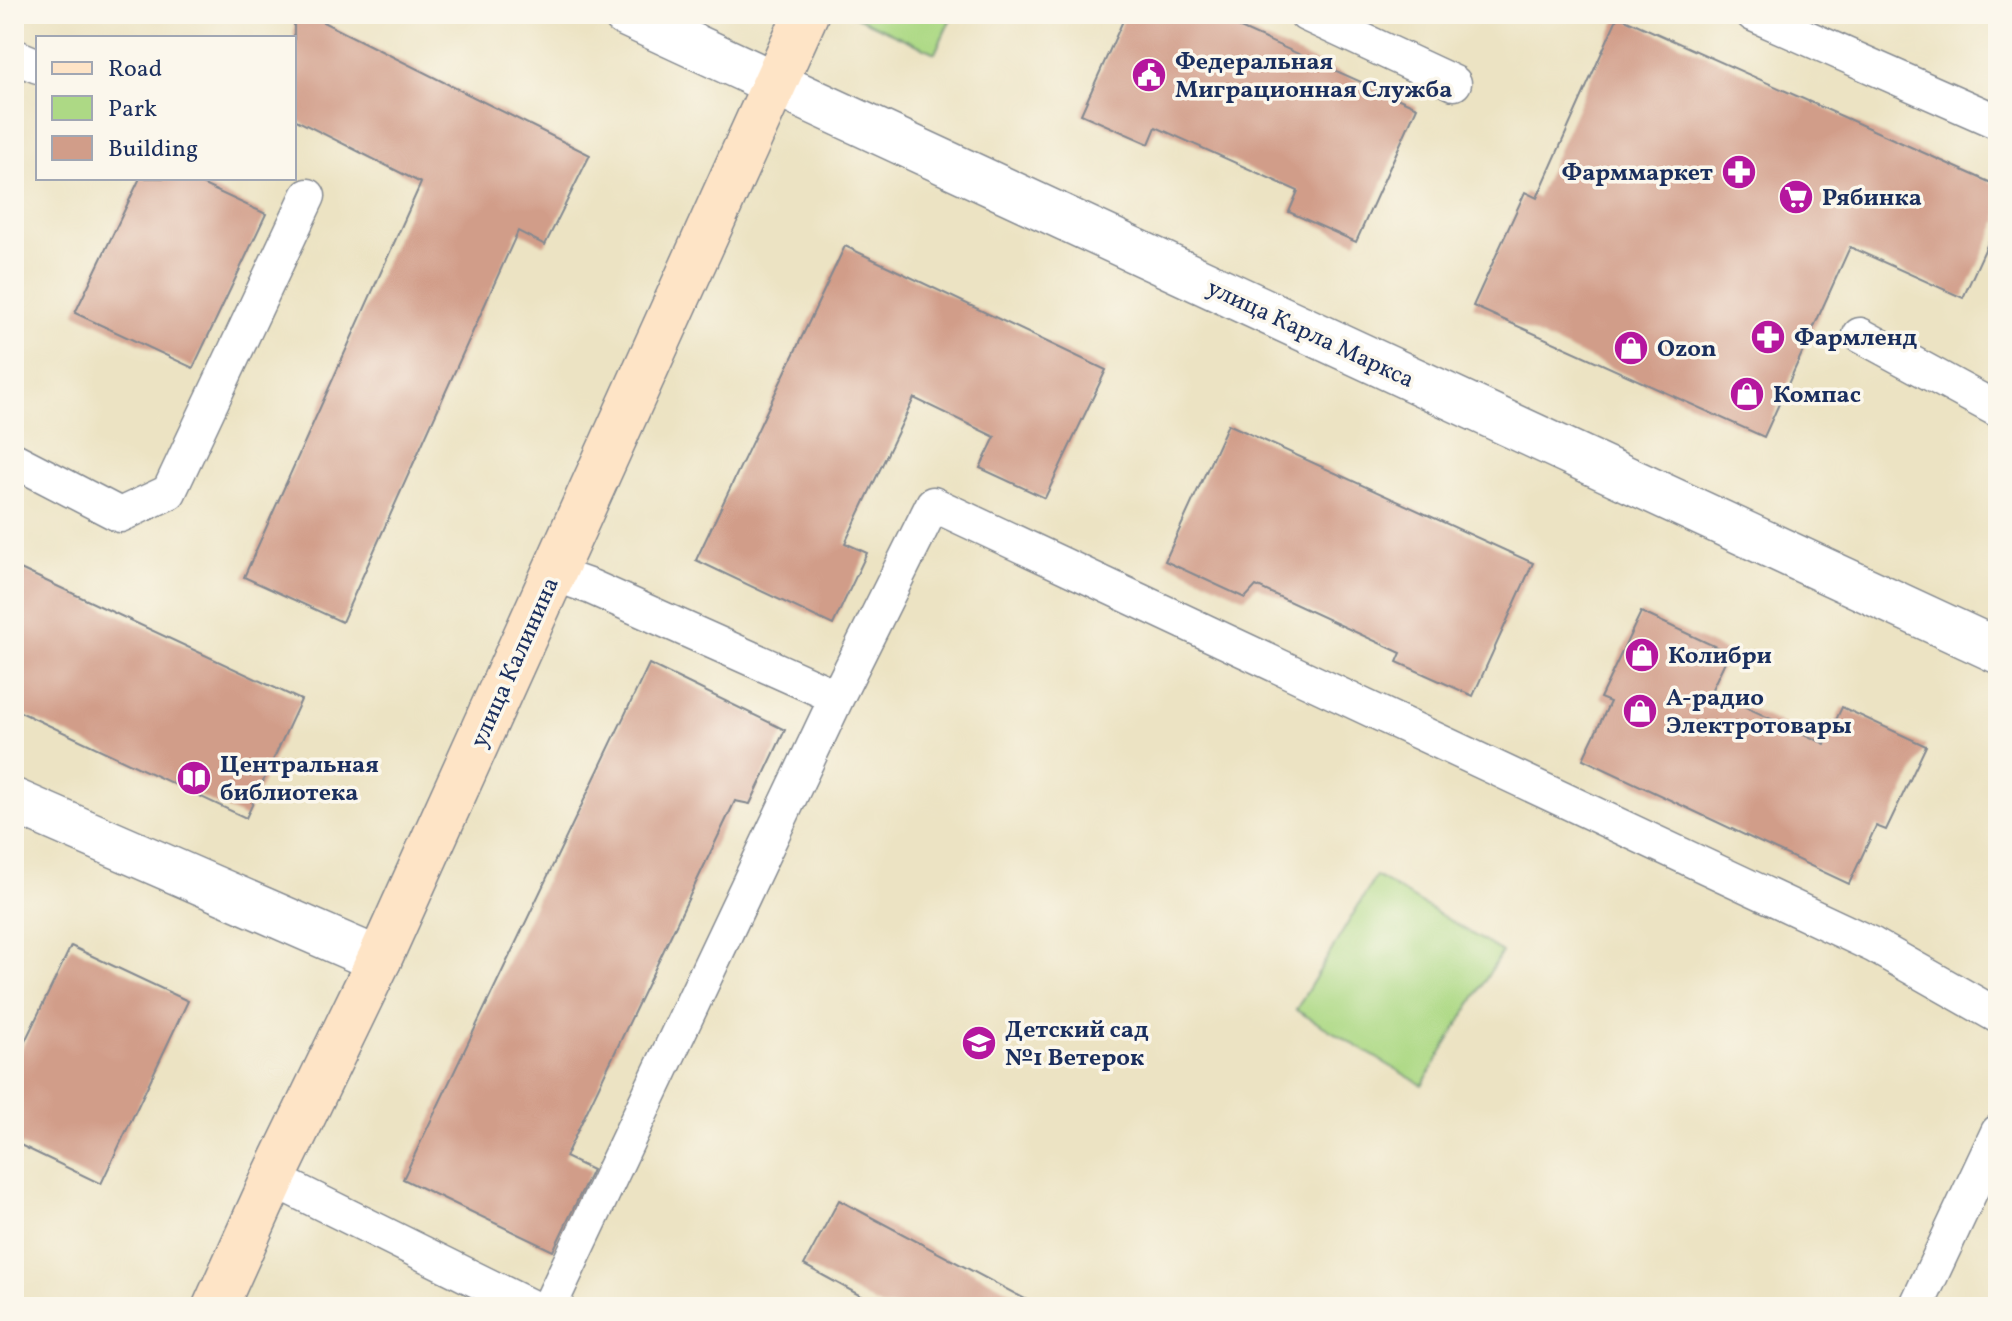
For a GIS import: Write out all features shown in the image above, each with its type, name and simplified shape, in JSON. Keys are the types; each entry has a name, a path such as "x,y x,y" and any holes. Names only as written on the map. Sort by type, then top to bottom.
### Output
{"street":[{"name":"улица Карла Маркса","path":"625,14 1998,651"},
{"name":"улица Калинина","path":"215,1307 379,960 806,14"},
{"path":"14,801 379,960"}],"lane":[{"path":"1306,14 1454,83"},
{"path":"1753,14 1998,122"},
{"path":"14,56 36,65"},
{"path":"14,460 120,515 169,492 308,196"},
{"path":"1860,335 1998,410"},
{"path":"549,1307 837,697 933,504 1873,945 1998,1016"},
{"path":"554,574 591,587 837,697"},
{"path":"1916,1307 1998,1132"},
{"path":"273,1179 531,1307"}],"green space":[{"path":"850,14 953,14 935,53"},
{"path":"1376,876 1502,952 1422,1085 1296,1010"}],"building":[{"path":"294,14 307,14 590,155 545,245 518,231 342,622 244,577 421,183 296,120"},
{"path":"1126,14 1209,14 1417,107 1356,242 1289,212 1298,191 1156,127 1149,144 1081,114"},
{"path":"1618,16 1998,186 1998,221 1963,298 1850,247 1764,437 1473,306 1525,192 1537,198"},
{"path":"139,180 193,180 266,214 193,368 75,313"},
{"path":"845,246 1106,370 1045,498 980,468 995,437 914,398 845,543 867,553 833,625 696,560"},
{"path":"1228,424 1533,563 1473,696 1397,662 1401,653 1256,586 1245,598 1165,561"},
{"path":"14,566 301,700 246,818 14,709"},
{"path":"1641,612 1729,653 1711,691 1825,744 1842,707 1926,746 1886,830 1876,826 1849,884 1583,759 1610,702 1600,698"},
{"path":"649,664 785,730 750,804 735,801 565,1157 592,1170 553,1251 403,1179"},
{"path":"71,946 188,1001 101,1184 14,1142 14,1064"},
{"path":"839,1200 1040,1307 881,1307 804,1265"}],"place":[{"name":"Федеральная Миграционная Служба","path":"1149,75"},
{"name":"Фарммаркет","path":"1739,172"},
{"name":"Рябинка","path":"1796,197"},
{"name":"Фармленд","path":"1768,337"},
{"name":"Ozon","path":"1631,348"},
{"name":"Компас","path":"1747,394"},
{"name":"Колибри","path":"1642,655"},
{"name":"А-радио Электротовары","path":"1640,711"},
{"name":"Центральная библиотека","path":"194,778"},
{"name":"Детский сад №1 Ветерок","path":"979,1043"}]}
